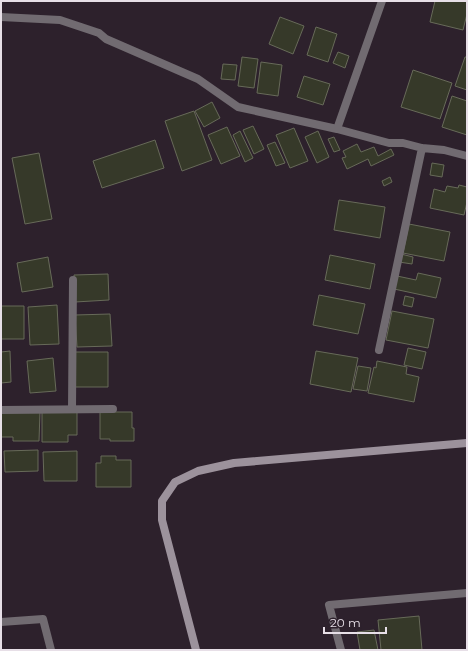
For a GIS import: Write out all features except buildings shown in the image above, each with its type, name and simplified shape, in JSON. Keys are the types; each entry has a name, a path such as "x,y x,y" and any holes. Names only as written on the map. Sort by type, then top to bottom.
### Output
{"street":[{"path":"337,129 382,1"},
{"path":"1,17 60,20 99,33 106,39 198,79 238,107 337,129 389,143 404,143 422,148 444,150 467,156"},
{"path":"379,350 422,148"},
{"path":"72,409 73,280"},
{"path":"1,410 113,409"},
{"path":"196,650 162,520 162,501 175,482 198,471 234,463 467,443"},
{"path":"341,650 329,605 467,593"},
{"path":"1,622 43,618 51,650"}]}
